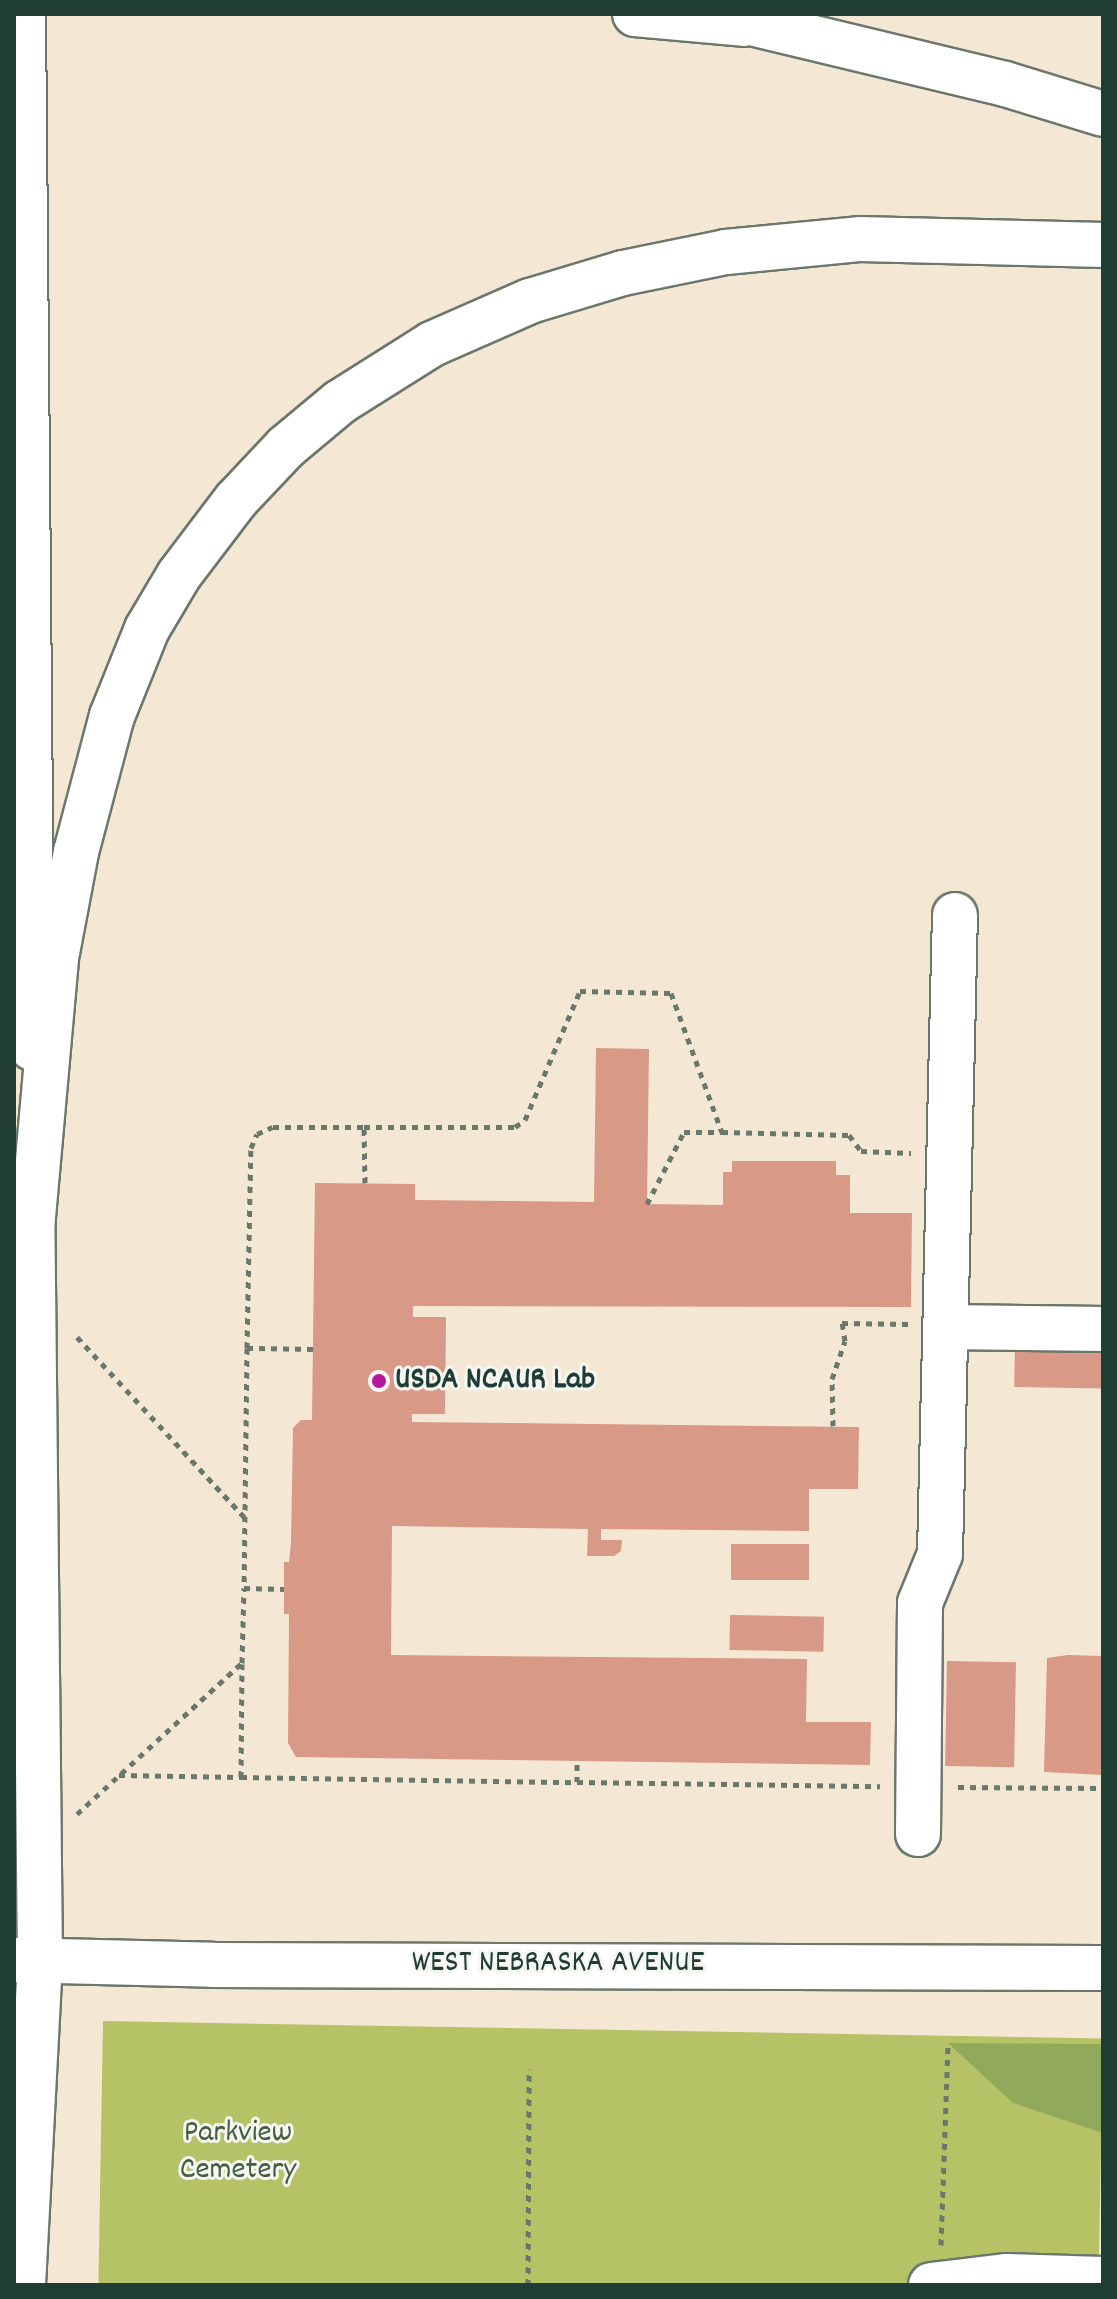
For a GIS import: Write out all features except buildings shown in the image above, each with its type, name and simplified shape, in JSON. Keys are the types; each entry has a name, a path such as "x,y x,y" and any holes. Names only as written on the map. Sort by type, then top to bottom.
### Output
{"main road":[{"path":"23,14 20,585 32,1228 23,2285"},
{"path":"635,14 784,28"},
{"path":"714,14 784,28 1103,114"},
{"path":"32,1228 56,958 76,852 112,716 147,629 179,575 236,500 286,447 351,394 432,344 530,301 623,273 726,252 861,239 1103,245"},
{"path":"918,1834 920,1603 940,1554 933,1326 952,1154 955,915"},
{"path":"933,1326 1103,1329"},
{"name":"WEST NEBRASKA AVENUE","path":"27,1960 1103,1968"},
{"path":"936,2283 1007,2276 1103,2279"}],"path":[{"path":"241,1777 249,1165 257,1134 273,1127 515,1127 525,1120 580,991 671,993 722,1132"},
{"path":"364,1127 365,1183"},
{"path":"647,1204 684,1132 849,1135 861,1151 952,1154"},
{"path":"833,1426 832,1379 845,1341 842,1323 933,1326"},
{"path":"77,1337 245,1517"},
{"path":"247,1348 313,1349"},
{"path":"244,1588 284,1589"},
{"path":"73,1817 242,1663"},
{"path":"577,1762 577,1782"},
{"path":"119,1775 1103,1788"},
{"path":"936,2283 948,2043"},
{"path":"528,2285 529,2069"}],"green space":[{"name":"Parkview Cemetery","path":"103,2021 1103,2038 1099,2285 98,2285"},
{"path":"948,2043 1103,2044 1103,2133 1013,2103"}],"place":[{"name":"USDA NCAUR Lab","path":"379,1381"}]}
